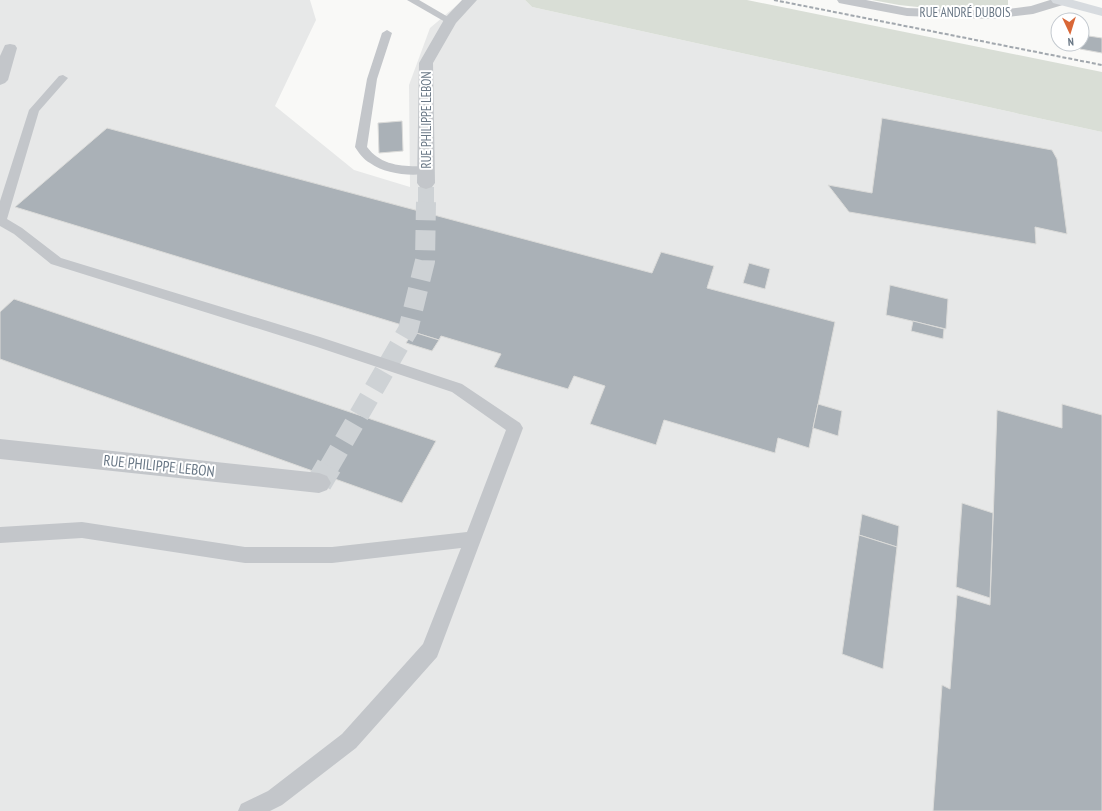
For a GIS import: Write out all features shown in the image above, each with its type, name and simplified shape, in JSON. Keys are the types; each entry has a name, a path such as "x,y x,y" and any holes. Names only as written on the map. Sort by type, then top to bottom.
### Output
{"main road":[{"path":"1060,0 1102,12"}],"street":[{"name":"RUE PHILIPPE LEBON","path":"426,176 426,63 450,20 470,0"},
{"name":"RUE ANDRÉ DUBOIS","path":"844,0 907,12 991,15 1033,10 1060,0"},
{"path":"0,80 10,48"},
{"name":"RUE PHILIPPE LEBON","path":"0,449 318,483"}],"lane":[{"path":"412,0 450,20"},
{"path":"387,33 372,79 361,147 365,155 376,163 426,176"},
{"path":"63,78 34,110 0,221 18,231 56,261 320,342 457,388 515,428 471,539 430,650 349,741 275,798 248,811"},
{"path":"0,535 82,530 253,555 332,556 471,539"}],"shaded area":[{"path":"0,0 310,0 316,20 275,106 354,170 410,187 409,85 430,28 463,0 525,0 532,7 1102,132 1102,811 0,811"},
{"path":"525,0 747,0 1102,72 1102,132 532,7"},
{"path":"872,0 1008,0 1008,5 936,9"}],"building":[{"path":"1090,36 1102,38 1102,53 1090,51"},
{"path":"882,118 1052,150 1057,159 1067,234 1035,227 1036,244 849,212 828,185 872,193"},
{"path":"402,121 403,151 379,153 378,123"},
{"path":"107,128 652,273 661,252 714,266 707,288 835,322 809,448 778,438 775,453 664,420 656,445 590,424 605,386 574,376 568,389 494,367 501,354 441,336 439,340 413,332 415,329 15,207"},
{"path":"749,263 770,269 765,289 743,283"},
{"path":"890,285 948,299 946,329 886,315"},
{"path":"14,299 436,441 402,503 0,359 0,312"},
{"path":"913,321 944,329 943,339 911,331"},
{"path":"413,332 439,340 432,351 406,343"},
{"path":"818,404 842,411 838,436 813,428"},
{"path":"1062,404 1102,415 1102,811 933,811 942,685 950,689 957,595 990,605 997,410 1062,428"},
{"path":"962,503 993,513 990,598 956,587"},
{"path":"862,514 899,526 897,547 859,535"},
{"path":"859,535 897,547 883,669 842,654"}],"tunnel":[{"path":"426,183 426,202"},
{"path":"329,467 408,330 425,261 426,202"},
{"path":"319,483 329,466"}],"railway":[{"path":"774,0 1102,65"}]}
